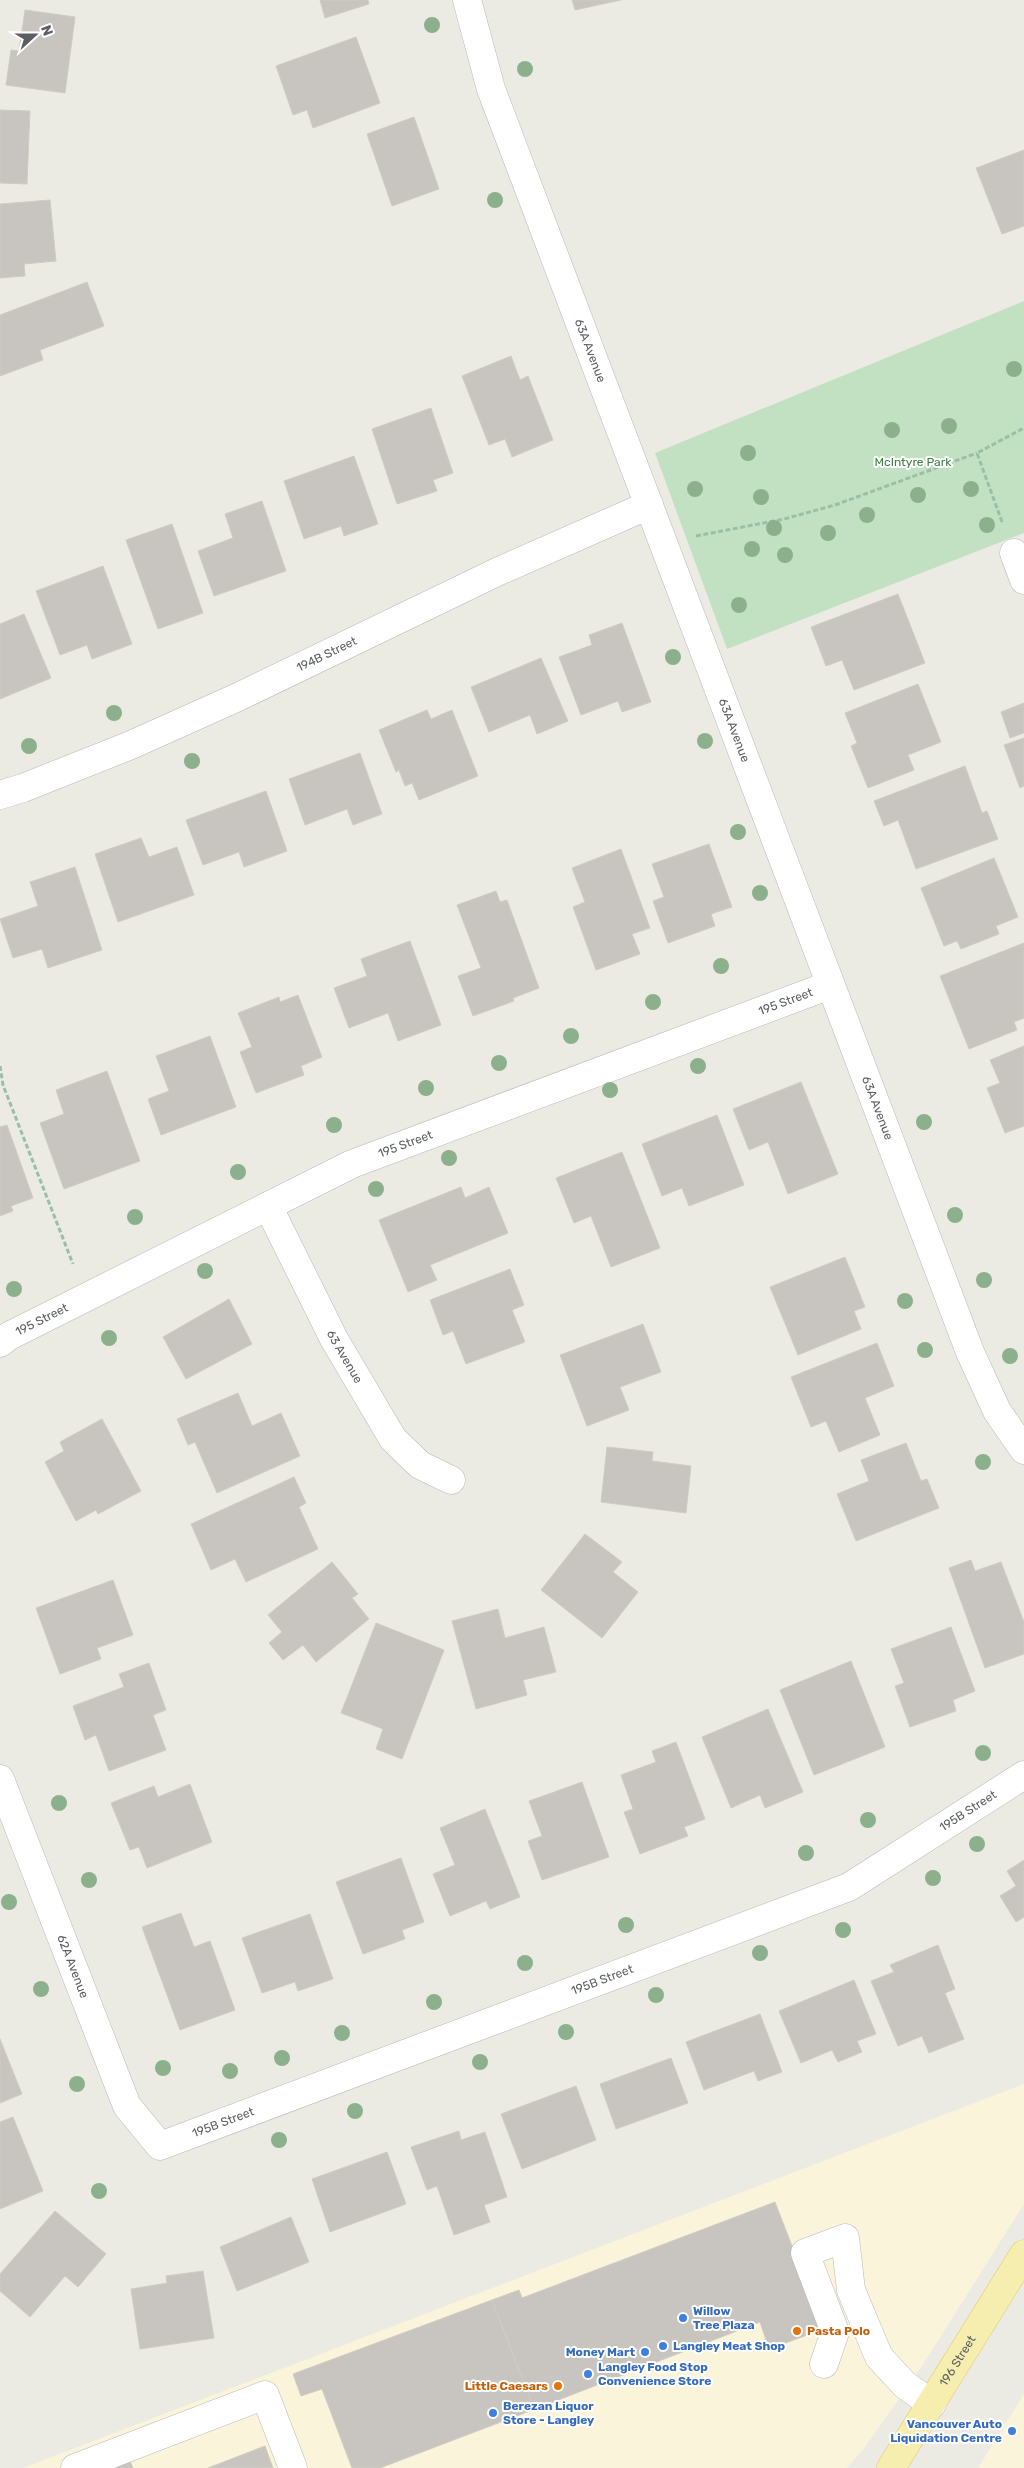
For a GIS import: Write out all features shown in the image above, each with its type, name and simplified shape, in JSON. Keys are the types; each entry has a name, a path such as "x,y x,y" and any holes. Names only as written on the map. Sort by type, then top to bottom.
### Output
{"main road":[{"name":"196 Street","path":"891,2468 1024,2254"}],"street":[{"name":"63A Avenue","path":"467,0 491,89 970,1352 997,1411 1024,1450"},
{"name":"194B Street","path":"0,795 23,788 131,745 238,697 497,572 649,505"},
{"path":"1014,553 1024,580"},
{"name":"195 Street","path":"0,1343 8,1336 77,1300 352,1164 830,985"},
{"name":"63 Avenue","path":"268,1206 334,1339 393,1439 420,1464 451,1480"},
{"name":"195B Street","path":"160,2146 849,1887 1024,1775"},
{"name":"62A Avenue","path":"0,1779 127,2106 160,2146"},
{"path":"824,2364 835,2332 805,2253 845,2238 852,2290 879,2357 905,2385 932,2404"},
{"path":"75,2468 265,2395 293,2468"}],"path":[{"path":"689,538 712,531 784,519 835,505 977,453 1024,428"},
{"path":"977,453 1014,553"},
{"path":"0,1066 3,1085 73,1264"}],"shaded area":[{"name":"Willow Tree Plaza","path":"1024,2084 1024,2204 924,2363 865,2447 847,2468 23,2468"},
{"name":"Vancouver Auto Liquidation Centre","path":"1024,2394 1024,2468 978,2468"}],"green space":[{"name":"McIntyre Park","path":"1024,301 1024,533 727,649 655,453"}],"building":[{"path":"320,0 368,0 369,4 325,18"},
{"path":"572,0 621,0 575,10"},
{"path":"25,10 75,17 65,93 6,85 11,50 19,51"},
{"path":"356,37 380,103 313,128 307,110 293,115 276,66"},
{"path":"0,110 30,111 27,184 0,183"},
{"path":"414,117 439,189 392,206 367,134"},
{"path":"1024,150 1024,226 1002,234 976,168"},
{"path":"50,200 56,261 24,264 25,276 0,278 0,204"},
{"path":"87,282 104,326 40,350 43,360 0,376 0,315"},
{"path":"511,356 520,380 528,376 553,440 512,457 505,439 489,445 462,376"},
{"path":"431,408 453,473 433,480 437,491 397,504 372,429"},
{"path":"354,456 378,524 344,536 341,526 304,539 284,481"},
{"path":"262,501 286,571 214,596 198,551 233,538 225,514"},
{"path":"172,524 203,613 158,629 126,540"},
{"path":"103,566 132,644 92,659 87,645 60,655 36,591"},
{"path":"898,594 925,663 854,690 842,660 826,666 811,627"},
{"path":"24,614 51,678 0,699 0,624"},
{"path":"622,623 651,702 622,712 618,701 581,715 559,657 592,645 589,635"},
{"path":"541,658 568,721 537,734 530,715 489,732 471,687"},
{"path":"918,684 941,742 908,755 914,770 868,788 851,746 857,743 845,713"},
{"path":"1024,703 1024,733 1010,738 1001,712"},
{"path":"427,710 431,719 452,710 478,776 419,800 412,783 405,786 399,770 396,772 379,730"},
{"path":"1024,738 1024,786 1020,788 1004,745"},
{"path":"360,753 382,814 353,825 347,809 305,825 289,779"},
{"path":"965,766 982,813 987,811 998,839 916,869 898,820 884,826 874,801"},
{"path":"266,791 287,851 244,867 239,852 203,865 186,820"},
{"path":"141,838 149,857 177,847 194,895 118,922 95,854"},
{"path":"709,844 732,907 711,914 715,926 668,943 653,901 664,897 652,864"},
{"path":"621,849 650,928 632,934 640,954 596,970 573,907 585,902 572,868"},
{"path":"994,858 1018,917 996,926 999,934 961,949 957,941 944,946 921,888"},
{"path":"75,867 102,950 48,968 42,949 13,958 0,919 38,906 30,882"},
{"path":"496,891 500,902 507,900 539,988 513,998 514,1001 473,1016 458,976 481,968 457,905"},
{"path":"410,941 441,1025 398,1041 388,1013 349,1028 334,988 367,976 361,959"},
{"path":"1024,943 1024,1018 1014,1022 1017,1030 969,1049 940,976"},
{"path":"298,995 322,1057 301,1066 304,1075 256,1093 240,1052 252,1047 238,1013 279,997 280,1002"},
{"path":"210,1036 236,1107 161,1135 148,1099 169,1091 156,1056"},
{"path":"1024,1046 1024,1126 1005,1133 987,1088 1000,1083 990,1060"},
{"path":"107,1071 140,1161 64,1189 40,1123 64,1114 56,1090"},
{"path":"801,1082 838,1174 788,1194 768,1142 749,1150 733,1109"},
{"path":"717,1115 744,1185 689,1206 682,1188 662,1196 642,1144"},
{"path":"7,1125 33,1198 11,1206 13,1211 0,1216 0,1127"},
{"path":"622,1152 660,1248 611,1267 591,1216 574,1223 556,1178"},
{"path":"461,1187 465,1198 489,1187 508,1233 430,1265 437,1280 408,1292 379,1220"},
{"path":"845,1257 865,1307 854,1311 861,1329 798,1355 770,1287"},
{"path":"510,1269 524,1305 512,1310 525,1342 466,1364 453,1331 443,1335 430,1300"},
{"path":"229,1299 252,1344 186,1379 163,1337"},
{"path":"643,1324 661,1372 620,1387 629,1410 587,1426 560,1355"},
{"path":"877,1343 894,1386 865,1398 880,1435 839,1452 826,1421 811,1427 791,1377"},
{"path":"238,1393 252,1426 281,1413 300,1456 217,1493 195,1442 188,1445 177,1419"},
{"path":"102,1419 141,1491 98,1514 96,1510 76,1521 45,1462 64,1451 60,1442"},
{"path":"906,1443 921,1481 927,1479 939,1508 856,1541 837,1494 869,1481 861,1460"},
{"path":"607,1447 653,1452 652,1461 691,1466 686,1513 601,1502"},
{"path":"294,1477 306,1503 299,1507 318,1549 246,1582 235,1559 211,1570 191,1524"},
{"path":"585,1534 622,1562 613,1572 638,1592 602,1638 541,1590"},
{"path":"971,1560 975,1571 1001,1562 1024,1622 1024,1654 985,1668 949,1568"},
{"path":"332,1562 358,1594 352,1598 369,1619 316,1662 303,1645 283,1660 269,1643 282,1632 268,1615"},
{"path":"113,1580 133,1635 97,1648 101,1659 60,1674 36,1608"},
{"path":"498,1609 505,1638 544,1627 556,1672 523,1680 527,1695 476,1709 452,1621"},
{"path":"376,1623 444,1650 402,1759 376,1749 383,1729 341,1713"},
{"path":"951,1627 975,1691 953,1700 956,1711 910,1727 895,1686 904,1683 891,1649"},
{"path":"851,1661 885,1747 814,1775 780,1690"},
{"path":"149,1663 166,1710 153,1715 166,1750 109,1771 96,1735 85,1740 73,1706 124,1687 119,1674"},
{"path":"768,1709 803,1792 765,1808 760,1795 731,1808 702,1737"},
{"path":"676,1742 705,1819 684,1827 688,1836 640,1854 624,1812 633,1809 621,1775 656,1762 652,1751"},
{"path":"582,1782 609,1857 542,1880 528,1841 542,1836 529,1801"},
{"path":"190,1784 212,1842 147,1868 139,1847 130,1850 111,1803 154,1786 158,1797"},
{"path":"485,1809 520,1897 490,1909 486,1901 450,1916 433,1874 455,1865 440,1828"},
{"path":"401,1858 424,1922 402,1930 405,1939 363,1954 336,1882"},
{"path":"1024,1860 1024,1917 1016,1922 1000,1896 1016,1886 1007,1871"},
{"path":"181,1913 194,1947 210,1941 235,2010 180,2030 142,1927"},
{"path":"310,1914 333,1979 298,1991 295,1982 262,1993 242,1938"},
{"path":"938,1945 955,1989 945,1993 964,2039 929,2053 922,2036 898,2046 871,1981 894,1972 890,1965"},
{"path":"854,1980 876,2034 857,2041 862,2052 838,2062 832,2050 801,2063 779,2011"},
{"path":"760,2014 782,2072 758,2081 754,2071 704,2090 686,2042"},
{"path":"0,2039 22,2094 0,2103"},
{"path":"671,2058 688,2103 616,2129 600,2084"},
{"path":"576,2086 596,2140 522,2169 501,2114"},
{"path":"13,2117 43,2191 0,2209 0,2122"},
{"path":"459,2131 461,2140 485,2132 507,2197 484,2205 490,2222 454,2235 437,2186 427,2190 411,2147"},
{"path":"387,2152 406,2204 330,2232 312,2179"},
{"path":"775,2202 824,2329 769,2349 760,2322 522,2414 520,2409 532,2404 492,2300 519,2290 522,2298"},
{"path":"55,2211 106,2254 78,2287 65,2276 30,2317 0,2291 0,2274"},
{"path":"291,2217 309,2262 237,2291 220,2247"},
{"path":"203,2271 214,2338 140,2349 131,2289 167,2283 166,2276"},
{"path":"492,2300 532,2404 520,2409 522,2414 380,2468 352,2468 322,2389 301,2396 293,2374"},
{"path":"265,2446 273,2468 208,2468"},
{"path":"129,2459 133,2468 107,2468"}],"place":[{"name":"Willow Tree Plaza","path":"683,2318"},
{"name":"Pasta Polo","path":"797,2331"},
{"name":"Langley Meat Shop","path":"663,2346"},
{"name":"Money Mart","path":"645,2352"},
{"name":"Langley Food Stop Convenience Store","path":"588,2374"},
{"name":"Little Caesars","path":"558,2386"},
{"name":"Berezan Liquor Store - Langley","path":"493,2413"},
{"name":"Vancouver Auto Liquidation Centre","path":"1012,2431"}]}
